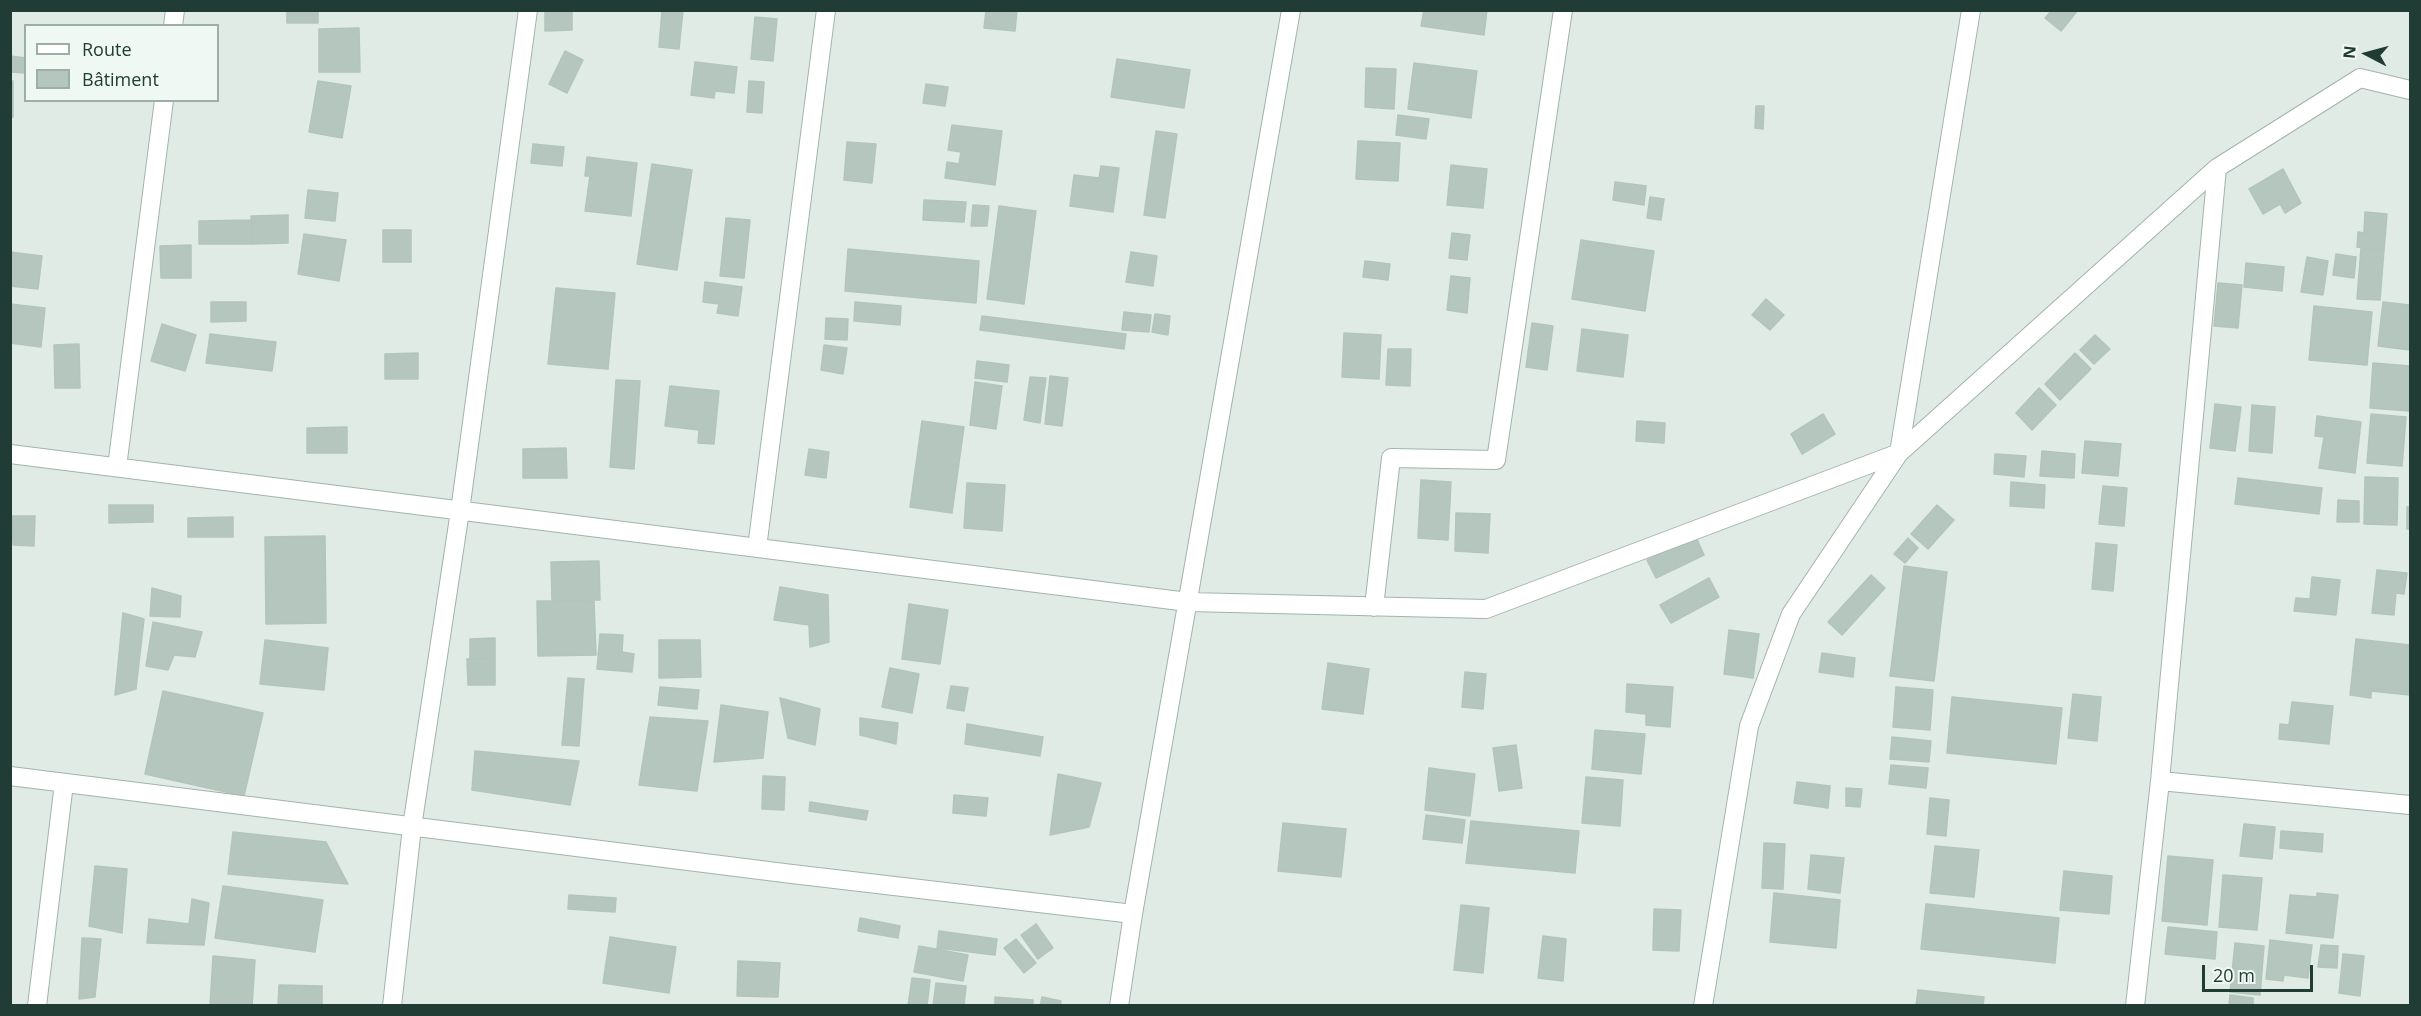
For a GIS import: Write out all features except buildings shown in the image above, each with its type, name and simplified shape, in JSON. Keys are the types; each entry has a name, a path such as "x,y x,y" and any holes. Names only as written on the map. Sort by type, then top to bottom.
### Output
{"street":[{"path":"392,1005 412,827 460,511 528,10"},
{"path":"757,548 826,10"},
{"path":"1119,1005 1291,10"},
{"path":"1374,607 1391,458 1496,460 1563,10"},
{"path":"1899,453 1971,10"},
{"path":"1702,1005 1749,726 1791,614 1899,453 2217,168 2360,78 2410,90"},
{"path":"117,467 164,102"},
{"path":"2135,1005 2160,781 2217,168"},
{"path":"10,454 1188,602 1485,609 1899,453"},
{"path":"10,776 1133,914"},
{"path":"2160,781 2410,805"},
{"path":"37,1005 64,783"}]}
